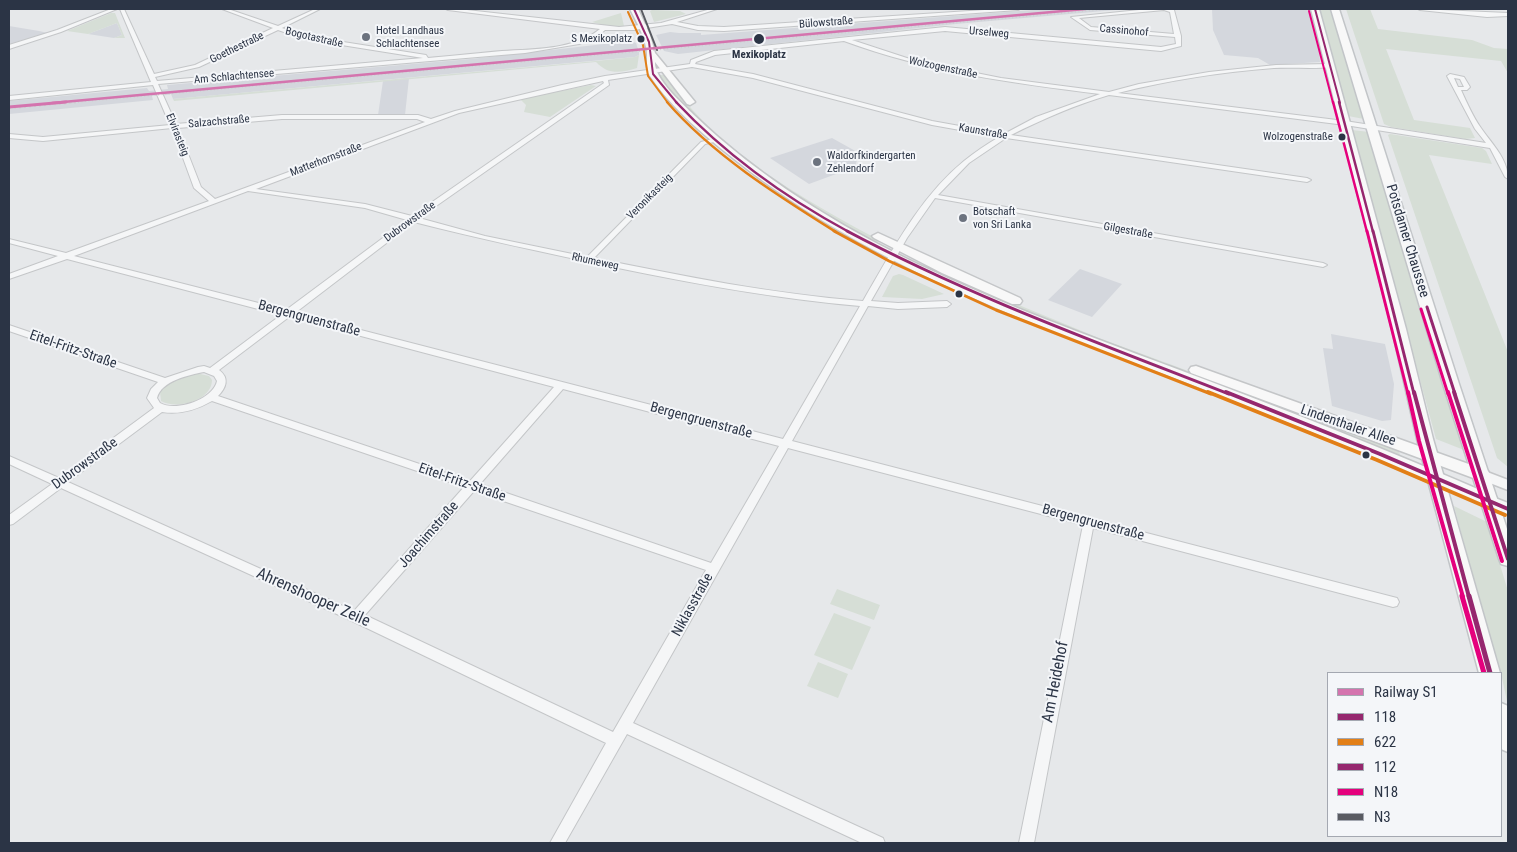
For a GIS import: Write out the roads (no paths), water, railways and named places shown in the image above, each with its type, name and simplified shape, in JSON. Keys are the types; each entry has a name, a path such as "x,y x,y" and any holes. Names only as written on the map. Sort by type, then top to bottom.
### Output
{"main road":[{"name":"Lindenthaler Allee","path":"635,9 652,54 678,88 712,125 755,161 896,251 990,301 1352,442 1490,501"},
{"name":"Potsdamer Chaussee","path":"1315,9 1399,329 1429,455 1490,672"},
{"name":"Potsdamer Chaussee","path":"1335,9 1451,384 1508,559"},
{"name":"Lindenthaler Allee","path":"652,54 649,66 651,71 677,102 716,140 739,160 834,224 1121,343 1482,475"},
{"path":"1502,717 1508,741"}],"street":[{"path":"9,47 59,31 115,9"},
{"name":"Elvirasteig","path":"122,9 174,126 198,188 215,202"},
{"name":"Bogotastraße","path":"224,9 245,15 277,29 316,40 435,58 435,60"},
{"name":"Goethestraße","path":"152,76 197,66 318,9"},
{"path":"448,9 604,28 642,28 674,23 715,9"},
{"path":"944,15 942,13 954,9"},
{"name":"Bülowstraße","path":"674,23 698,28 724,30 1018,9"},
{"name":"Cassinohof","path":"1165,9 1172,10 1178,36 1090,28 1074,17 1165,9"},
{"path":"1420,9 1508,15"},
{"name":"Am Schlachtensee","path":"9,98 155,83 435,60 565,46 587,40 604,28"},
{"name":"Urselweg","path":"692,65 693,61 699,57 714,53 945,29 1162,49 1179,45 1178,36"},
{"name":"Wolzogenstraße","path":"843,39 884,54 1001,80 1345,123 1492,146"},
{"name":"Kaunstraße","path":"651,71 692,65 752,76 932,123 1005,136 1307,180"},
{"name":"Niklasstraße","path":"557,843 916,216 933,196 977,154 1005,136 1074,105 1108,94 1170,80 1224,71 1281,66 1330,66"},
{"name":"Matterhornstraße","path":"9,277 430,121 488,103 605,78 651,71"},
{"name":"Dubrowstraße","path":"212,371 414,218 607,84 605,78"},
{"path":"1456,88 1478,129 1492,146 1508,177"},
{"name":"Salzachstraße","path":"9,136 43,139 237,120 317,116 418,117 430,121"},
{"name":"Veronikasteig","path":"588,260 704,143 716,140"},
{"name":"Rhumeweg","path":"248,189 365,206 484,238 747,291 867,304 898,306 947,304"},
{"name":"Gilgestraße","path":"933,196 1322,265"},
{"name":"Bergengruenstraße","path":"9,241 1393,602"},
{"name":"Eitel-Fritz-Straße","path":"9,328 165,381"},
{"path":"194,370 212,371 218,373 221,378 221,384 211,397 196,405 180,409 161,408 153,400 154,394 165,381 179,374 194,370"},
{"name":"Joachimstraße","path":"356,617 562,384"},
{"name":"Eitel-Fritz-Straße","path":"211,397 713,568"},
{"name":"Dubrowstraße","path":"9,521 161,408"},
{"name":"Ahrenshooper Zeile","path":"9,460 356,617 616,741"},
{"name":"Lindenthaler Allee","path":"1482,475 1508,486"},
{"name":"Lindenthaler Allee","path":"1490,501 1508,509"},
{"name":"Am Heidehof","path":"1026,843 1089,522"},
{"path":"625,726 878,843"}],"railway":[{"path":"64,103 1105,9"},
{"path":"9,108 78,102"}],"rail line":[{"name":"S1","path":"9,107 1085,9"}],"place":[{"name":"Hotel Landhaus Schlachtensee","path":"366,37"},
{"name":"S Mexikoplatz","path":"641,39"},
{"name":"Mexikoplatz","path":"759,39"},
{"name":"Wolzogenstraße","path":"1342,137"},
{"name":"Waldorfkindergarten Zehlendorf","path":"817,162"},
{"name":"Botschaft von Sri Lanka","path":"963,218"}]}
